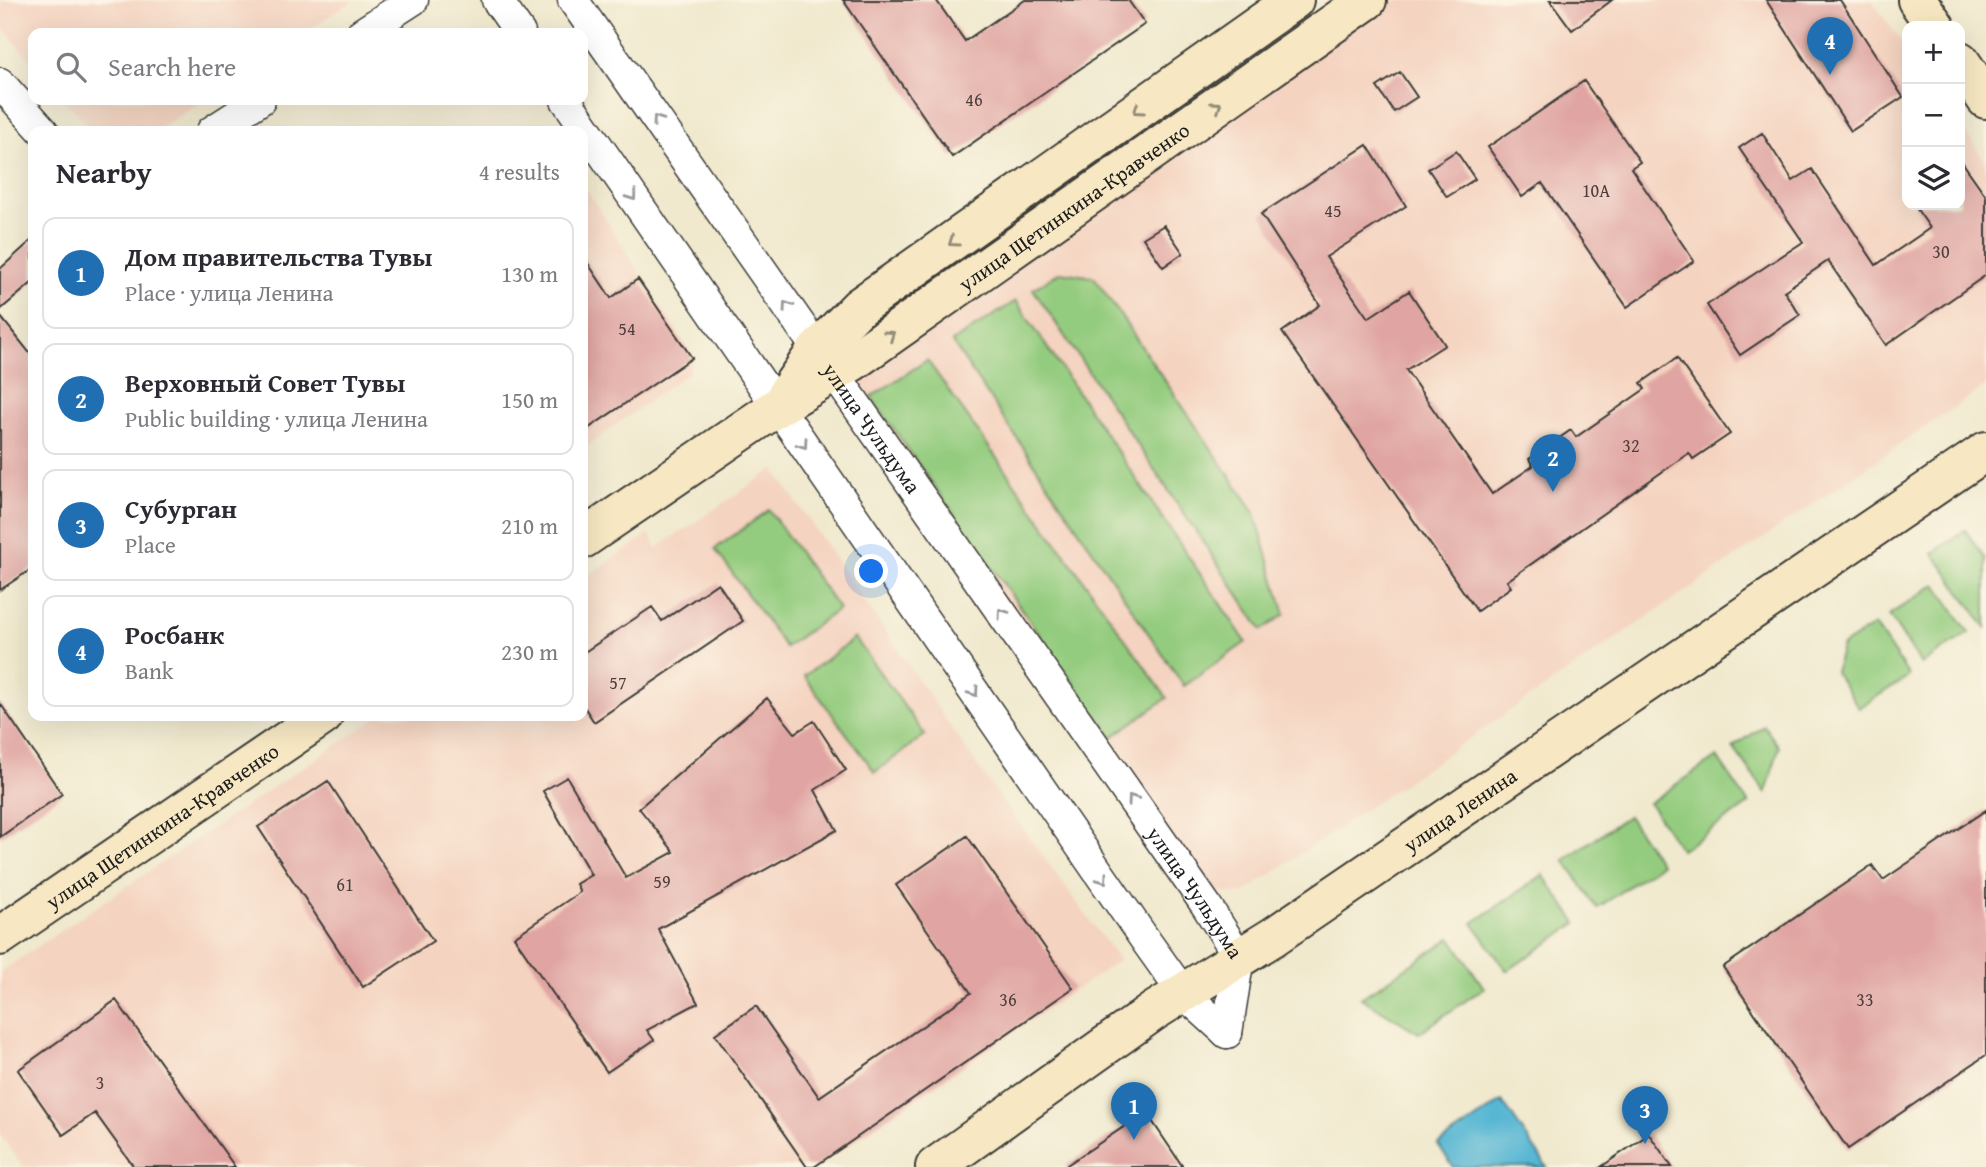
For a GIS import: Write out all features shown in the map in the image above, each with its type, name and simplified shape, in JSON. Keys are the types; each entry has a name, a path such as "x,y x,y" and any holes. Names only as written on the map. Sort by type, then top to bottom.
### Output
{"street":[{"path":"370,28 413,0"},
{"path":"497,0 517,28"},
{"name":"улица Чульдума","path":"573,0 1206,905 1239,957 1227,1033 1183,993 588,132"},
{"name":"улица Щетинкина-Кравченко","path":"825,361 859,307 1294,0"},
{"name":"улица Щетинкина-Кравченко","path":"588,536 777,407 825,361 1367,0"},
{"path":"1917,0 1932,21"},
{"path":"1965,68 1986,99"},
{"path":"0,83 39,126"},
{"path":"220,126 252,105"},
{"name":"улица Чульдума","path":"569,105 584,126"},
{"name":"улица Ленина","path":"935,1167 1183,993 1986,450"},
{"name":"улица Щетинкина-Кравченко","path":"0,936 316,721"}],"shaded area":[{"path":"0,0 354,0 312,28 28,28 28,57 0,25"},
{"path":"1367,0 1872,0 1902,43 1902,210 1965,210 1965,132 1986,162 1986,386 1242,894 1209,891 833,384"},
{"path":"70,105 196,105 164,126 88,126"},
{"path":"588,192 692,355 689,372 588,445"},
{"path":"774,469 987,780 1119,960 817,1167 23,1167 0,1135 0,972 372,721 588,721 588,576 649,534 657,548"}],"green space":[{"path":"1060,272 1094,277 1254,511 1285,614 1262,630 1033,289"},
{"path":"1016,301 1246,642 1184,686 952,342"},
{"path":"927,360 1167,698 1112,737 871,397"},
{"path":"769,510 839,609 785,647 715,549"},
{"path":"1965,530 1986,559 1986,628 1933,553"},
{"path":"1936,584 1969,633 1921,664 1889,615"},
{"path":"1875,625 1909,676 1859,708 1835,672 1842,646"},
{"path":"855,638 925,735 875,772 804,676"},
{"path":"1764,726 1779,747 1766,793 1733,747"},
{"path":"1717,757 1749,804 1681,850 1649,803"},
{"path":"1628,816 1661,864 1597,908 1564,860"},
{"path":"1543,875 1577,923 1507,971 1473,923"},
{"path":"1451,938 1484,988 1419,1033 1361,998"}],"water":[{"path":"1502,1101 1547,1167 1453,1167 1438,1145"}],"building":[{"path":"843,0 936,0 965,41 1025,0 1128,0 1145,24 952,157"},
{"path":"1550,0 1612,0 1572,30"},
{"path":"1766,0 1840,0 1902,95 1851,131"},
{"path":"1400,72 1417,97 1394,112 1377,87"},
{"path":"1584,81 1640,162 1631,168 1694,261 1627,307 1542,183 1522,197 1488,147"},
{"path":"1762,133 1793,181 1812,169 1876,265 1930,228 1917,210 1965,210 1965,166 1986,196 1986,275 1886,345 1828,261 1784,291 1800,315 1740,355 1707,305 1803,242 1739,148"},
{"path":"1367,145 1406,206 1326,257 1368,318 1409,291 1445,345 1406,370 1492,494 1533,466 1529,459 1571,430 1576,437 1645,389 1641,383 1677,358 1730,434 1693,459 1689,453 1507,581 1511,587 1477,611 1282,332 1320,305 1261,214"},
{"path":"1456,151 1475,179 1447,197 1428,169"},
{"path":"1164,225 1183,253 1163,267 1143,238"},
{"path":"28,244 28,286 0,310 0,269"},
{"path":"588,264 611,298 638,279 692,358 588,429"},
{"path":"0,316 28,351 28,571 0,590"},
{"path":"718,583 743,621 594,722 588,713 588,650 652,607 662,621"},
{"path":"767,698 795,733 814,721 846,770 815,790 837,830 658,929 698,1003 647,1030 654,1040 607,1072 514,937 580,892 576,884 591,875 543,791 567,777 626,878 674,852 639,808"},
{"path":"0,703 62,794 0,837"},
{"path":"328,781 433,941 363,987 258,827"},
{"path":"1986,810 1986,1055 1848,1149 1723,967 1872,865 1883,880"},
{"path":"967,836 1073,988 814,1167 807,1167 715,1034 756,1006 819,1097 971,993 896,885"},
{"path":"116,1000 235,1167 134,1167 95,1113 63,1135 18,1070"},
{"path":"1146,1112 1183,1167 1064,1167"},
{"path":"1649,1134 1672,1167 1601,1167"}],"place":[{"name":"Росбанк","path":"1830,75"},
{"name":"Верховный Совет Тувы","path":"1553,492"},
{"name":"Дом правительства Тувы","path":"1134,1140"},
{"name":"Субурган","path":"1645,1144"}]}
